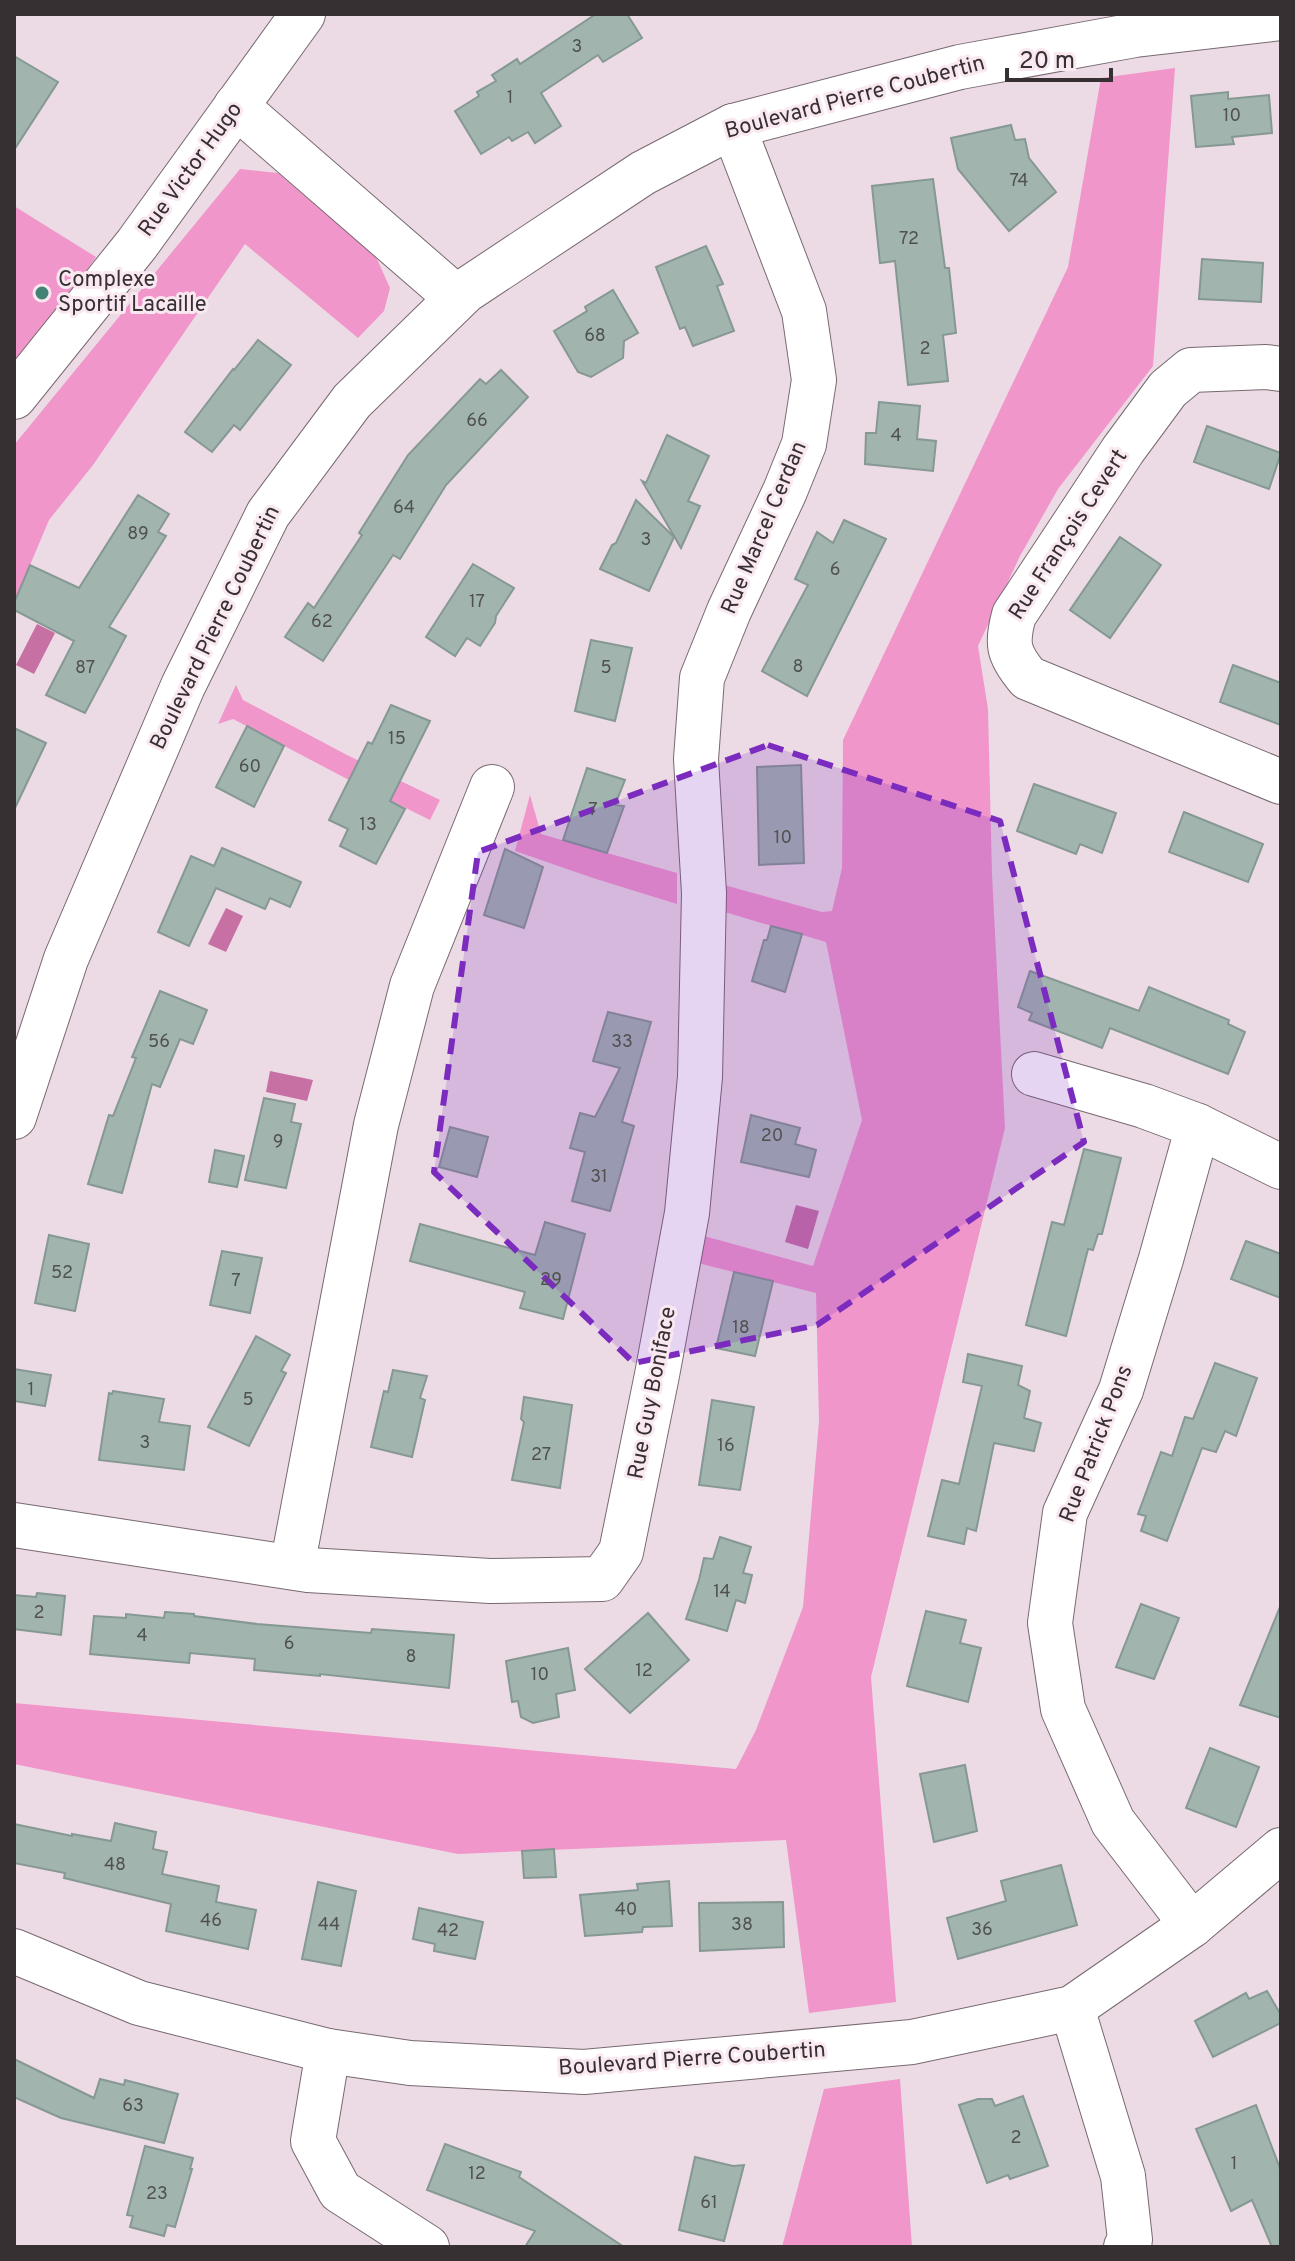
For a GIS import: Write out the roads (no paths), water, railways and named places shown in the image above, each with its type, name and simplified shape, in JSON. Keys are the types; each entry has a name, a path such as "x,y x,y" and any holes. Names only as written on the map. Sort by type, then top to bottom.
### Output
{"street":[{"name":"Rue Victor Hugo","path":"14,397 137,244 303,14"},
{"name":"Boulevard Pierre Coubertin","path":"14,1117 21,1072 66,959 177,700 268,514 352,401 457,298 643,173 733,126 960,67 1162,23 1281,18"},
{"path":"236,106 457,298"},
{"name":"Rue Marcel Cerdan","path":"704,893 696,759 702,678 804,444 814,380 804,311 733,126"},
{"name":"Rue François Cevert","path":"1281,369 1191,370 1168,389 1123,450 1022,602 1014,615 1007,639 1016,663 1028,678 1281,782"},
{"path":"292,1567 376,1125 412,986 492,787"},
{"name":"Rue Guy Boniface","path":"14,1525 292,1567 490,1581 602,1579 621,1552 687,1213 700,1077 704,893"},
{"path":"1034,1074 1144,1106 1198,1126 1281,1167"},
{"name":"Rue Patrick Pons","path":"1192,1925 1113,1822 1063,1709 1050,1623 1065,1513 1121,1390 1198,1126"},
{"name":"Boulevard Pierre Coubertin","path":"14,1951 139,2003 328,2051 410,2063 584,2072 912,2042 1072,2008 1192,1925 1281,1850"},
{"path":"1072,2008 1123,2176 1130,2240 1126,2247"},
{"path":"328,2051 313,2141 340,2191 427,2247"}],"place":[{"name":"Complexe Sportif Lacaille","path":"42,293"}]}
